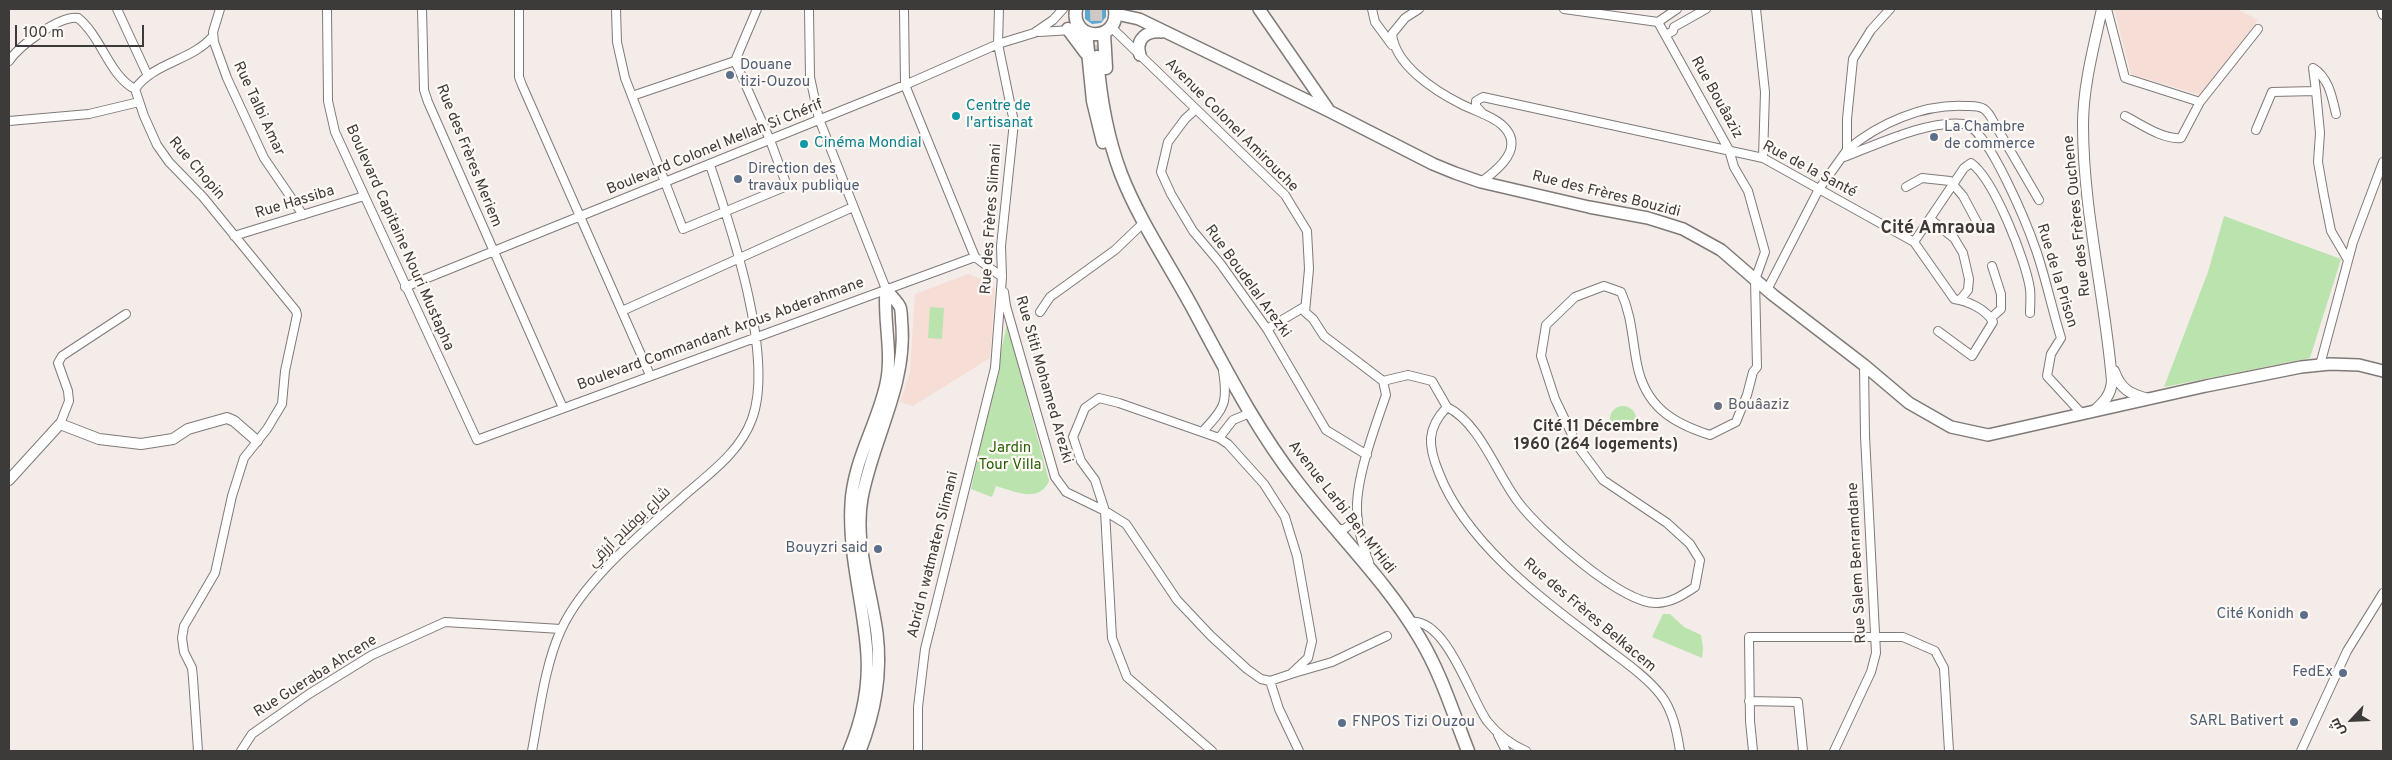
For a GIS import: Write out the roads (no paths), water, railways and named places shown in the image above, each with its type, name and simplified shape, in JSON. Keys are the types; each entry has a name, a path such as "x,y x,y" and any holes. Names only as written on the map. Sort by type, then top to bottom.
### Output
{"main road":[{"name":"Avenue Larbi Ben M'Hidi","path":"1076,9 1076,21 1085,31 1092,57 1113,150 1129,193 1151,236 1250,413 1296,482 1373,574 1410,622 1436,668 1450,688 1477,751"},
{"path":"1259,9 1329,111"},
{"path":"1085,31 1096,34 1107,30 1122,12"},
{"name":"Rue des Frères Bouzidi","path":"1122,12 1329,111 1433,164 1481,182 1589,207 1648,218 1683,229 1721,250 1767,290 1864,365 1909,403 1951,427 1988,435 2149,399 2320,365 2359,365 2383,371"},
{"path":"1068,29 1092,57"},
{"name":"Avenue Larbi Ben M'Hidi","path":"1107,30 1108,82 1118,138 1131,178 1148,218 1151,236"},
{"path":"1140,55 1138,47 1144,36 1151,32 1165,32"},
{"name":"Avenue Larbi Ben M'Hidi","path":"1092,57 1094,108 1110,167 1123,199 1139,227 1151,236"},
{"path":"849,751 862,712 867,669 865,633 853,556 851,501 862,448 879,408 890,361 884,308 886,289"},
{"path":"860,751 873,715 878,678 876,632 862,555 860,526 862,499 874,450 889,410 902,360 900,308 886,289"},
{"name":"Avenue Larbi Ben M'Hidi","path":"1436,668 1437,684 1458,751"},
{"name":"Avenue Larbi Ben M'Hidi","path":"1436,668 1468,751"}],"street":[{"path":"117,9 148,76"},
{"path":"9,61 21,48 62,20 73,17 83,22 125,84 135,89 141,80 206,45 213,36 220,9"},
{"name":"Boulevard Capitaine Nouri Mustapha","path":"327,9 329,115 405,287 477,440"},
{"name":"Rue des Frères Meriem","path":"422,9 424,90 493,252 563,408"},
{"path":"519,9 519,77 650,375"},
{"path":"616,9 619,59 683,229 787,186 770,140 735,61 757,9"},
{"path":"809,9 810,77 818,120 886,289"},
{"path":"904,9 905,85 975,257 1002,277"},
{"name":"Rue des Frères Slimani","path":"995,368 1002,277 1002,246 1014,122 998,44 999,9"},
{"name":"Boulevard Colonel Mellah Si Chérif","path":"1034,33 1053,20 1063,9"},
{"path":"1372,9 1375,22 1406,66 1450,98 1502,124 1511,136 1510,152 1501,168 1481,182"},
{"path":"1393,47 1392,34 1405,18 1418,9"},
{"path":"1564,9 1622,19 1658,22 1677,9"},
{"path":"1666,35 1673,31 1674,27 1706,9"},
{"path":"1756,9 1765,92 1763,158"},
{"path":"1846,154 1852,59 1871,30 1890,9"},
{"path":"2096,9 2098,26"},
{"name":"Rue des Frères Ouchene","path":"2088,413 2111,392 2110,361 2089,204 2083,125 2085,98 2102,9"},
{"path":"2107,9 2125,78 2200,102"},
{"path":"2381,9 2383,15"},
{"name":"Rue Bouâaziz","path":"1658,22 1729,150 1734,167 1748,192 1766,252 1755,280"},
{"name":"Boulevard Colonel Mellah Si Chérif","path":"405,287 710,165 905,85 998,44 1034,33 1068,29 1085,31"},
{"path":"2125,116 2159,133 2181,138 2200,102 2258,29"},
{"name":"Avenue Colonel Amirouche","path":"1107,30 1140,55 1285,195 1307,231 1309,269 1304,307"},
{"name":"Rue Talbi Amar","path":"213,36 227,78 253,137 264,158 303,215"},
{"path":"632,96 735,61"},
{"path":"2336,114 2329,88 2321,73 2313,68 2320,132 2318,162 2324,196 2332,231 2348,260"},
{"name":"Rue Chopin","path":"135,89 157,145 296,311 297,315 285,371 282,404 267,429 244,458 215,573 184,626 182,638 184,652 192,668 198,751"},
{"path":"2256,130 2272,92 2316,91"},
{"name":"Rue de la Santé","path":"1483,114 1476,106 1476,101 1483,97 1763,158 1914,242 1954,299 1982,310 1991,318"},
{"path":"9,121 90,114 139,102"},
{"path":"1767,290 1819,189 1846,154 1867,136 1906,116 1946,105 1978,106 1988,113 1994,121 2039,200"},
{"name":"Rue Boudelal Arezki","path":"1196,109 1185,119 1168,142 1161,172 1171,194 1193,231 1220,263 1267,329 1326,430 1367,455"},
{"name":"Rue de la Prison","path":"1846,154 1928,127 1964,124 1972,127 1988,147 2012,191 2036,249 2061,338 2051,354 2047,376 2088,413"},
{"path":"2320,365 2348,260 2383,162"},
{"path":"1914,242 1964,168 1972,163 1999,200 2030,289 2030,312"},
{"name":"شارع بوفلاح أرزقي","path":"532,751 552,656 561,629 572,611 608,566 735,450 752,418 757,397 755,339 726,212 710,165"},
{"path":"1906,187 1922,178 1927,180 1932,177 1950,181 1963,196 1978,224"},
{"name":"Rue Hassiba","path":"234,236 364,196"},
{"path":"622,311 853,207"},
{"path":"1930,218 1954,238 1964,252 1969,279 1968,290 1960,300"},
{"path":"1040,312 1050,296 1115,250 1139,227"},
{"name":"Boulevard Commandant Arous Abderahmane","path":"477,440 975,257"},
{"path":"1938,331 1972,356 1993,322 1991,318 2000,309 2001,294 1992,266"},
{"name":"Rue Stiti Mohamed Arezki","path":"1002,277 1006,306 1056,477 1066,492 1105,511 1126,524 1177,600 1211,636 1247,669 1261,679 1270,681"},
{"path":"1382,381 1408,375 1432,381 1447,406 1458,412 1474,432 1519,504 1547,533 1618,588 1642,600 1656,603 1677,599 1695,587 1700,560 1690,544 1667,523 1603,480 1577,445 1555,399 1541,356 1546,325 1575,297 1604,286 1621,292 1627,305 1643,388 1662,411 1683,426 1710,435 1736,422 1747,395 1753,372 1757,367 1755,280"},
{"path":"1267,329 1304,307 1324,336 1382,381 1386,395 1367,455 1357,509 1364,551 1373,574"},
{"path":"9,480 60,424 69,402 68,391 58,363 62,356 126,314"},
{"name":"Rue des Frères Ouchene","path":"2110,361 2118,382 2126,391 2149,399"},
{"path":"1203,431 1219,414 1227,393 1222,364"},
{"name":"Rue Salem Benramdane","path":"1834,751 1871,672 1876,654 1865,436 1864,365"},
{"name":"Abrid n watmaten Slimani","path":"918,751 918,707 925,649 995,368"},
{"path":"1212,751 1127,676 1112,638 1105,511 1095,480 1081,461 1073,437 1085,408 1098,398 1119,403 1219,438 1228,444 1264,484 1285,517 1297,556 1312,641 1308,658 1291,674"},
{"name":"Rue des Frères Belkacem","path":"1447,406 1436,418 1430,441 1434,461 1453,502 1478,537 1530,588 1620,659 1660,695 1672,716 1680,751"},
{"path":"1219,438 1234,420 1250,413"},
{"path":"60,424 99,439 141,444 173,439 188,429 227,418 234,421 257,441"},
{"path":"1336,529 1344,529 1358,519"},
{"path":"2301,751 2347,652 2383,593"},
{"name":"Rue Gueraba Ahcene","path":"241,751 252,734 309,694 372,655 445,622 561,629"},
{"path":"1410,622 1425,624 1445,645 1486,720 1497,733 1506,751"},
{"path":"1298,751 1279,709 1270,681 1332,662 1387,636"},
{"path":"1753,751 1749,701 1749,637 1876,636 1903,637 1935,651 1944,668 1949,751"},
{"path":"1749,701 1798,702 1803,751"},
{"path":"1497,733 1526,751"}],"water":[{"path":"1085,9 1106,9 1106,17 1101,23 1092,24 1085,19"}],"tunnel":[{"path":"1096,9 1097,57"}],"place":[{"name":"Douane tizi-Ouzou","path":"730,75"},
{"name":"Centre de l'artisanat","path":"956,116"},
{"name":"La Chambre de commerce","path":"1934,137"},
{"name":"Cinéma Mondial","path":"804,144"},
{"name":"Direction des travaux publique","path":"738,179"},
{"name":"Bouâaziz","path":"1718,406"},
{"name":"Bouyzri said","path":"878,549"},
{"name":"Cité Konidh","path":"2304,615"},
{"name":"FedEx","path":"2343,673"},
{"name":"SARL Bativert","path":"2294,722"},
{"name":"FNPOS Tizi Ouzou","path":"1342,723"}],"district":[{"name":"Cité Amraoua","path":"1938,229"},
{"name":"Cité 11 Décembre 1960 (264 logements)","path":"1596,437"}],"park label":[{"name":"Jardin Tour Villa","path":"1010,458"}]}
